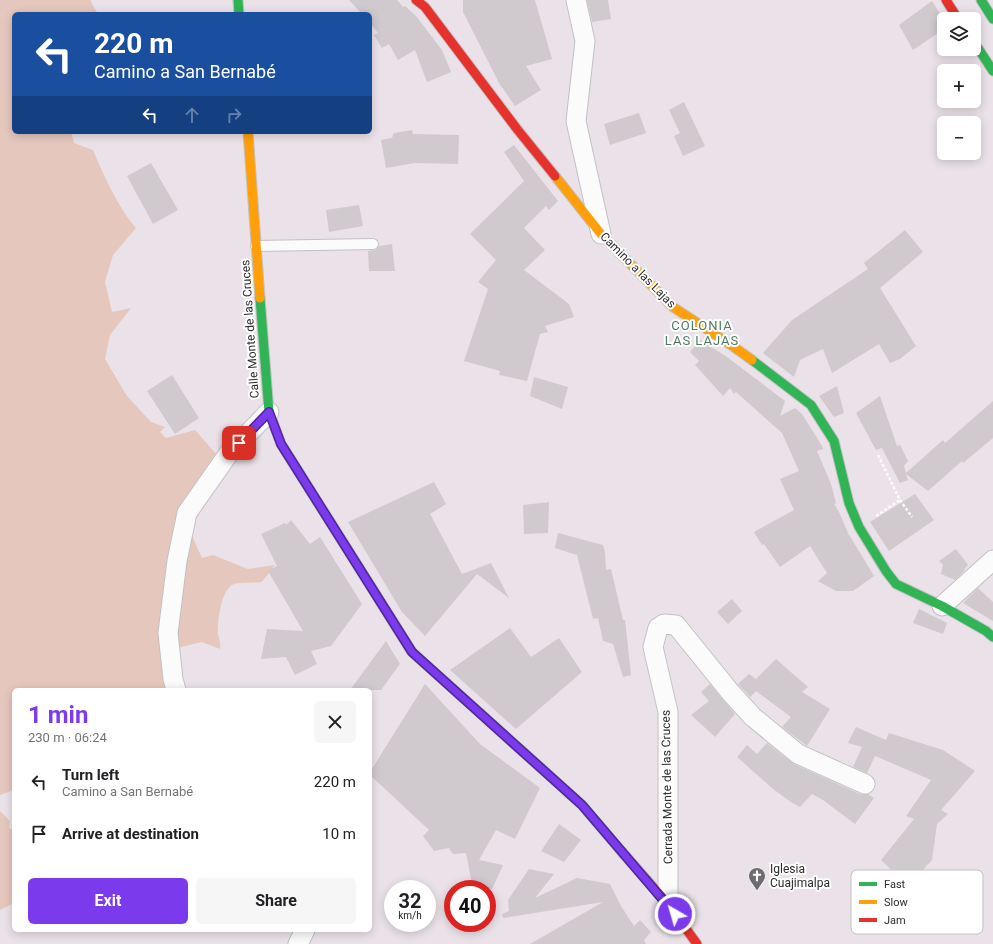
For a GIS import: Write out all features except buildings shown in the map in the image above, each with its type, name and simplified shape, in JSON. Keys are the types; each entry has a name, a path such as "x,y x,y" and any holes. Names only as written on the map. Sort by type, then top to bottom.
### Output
{"street":[{"path":"238,0 239,12"},
{"name":"Camino a las Lajas","path":"416,0 425,7 517,129 601,234 673,307 734,346 811,405 834,441 849,502 859,527 886,571 896,584 942,606 986,631 993,637"},
{"path":"576,0 585,41 576,121 601,234"},
{"path":"946,0 954,12"},
{"path":"981,0 993,19"},
{"path":"981,53 993,71"},
{"name":"Calle Monte de las Cruces","path":"248,134 269,412 281,444 412,652 582,805 668,904 697,944"},
{"path":"175,688 173,679 168,633 177,561 187,512 229,453 269,412"},
{"path":"942,606 993,560"},
{"name":"Cerrada Monte de las Cruces","path":"668,904 668,712 653,647 658,628 664,624 676,624 731,693 753,717 798,754 865,784"},
{"path":"298,944 304,932"}],"lane":[{"path":"256,246 374,244"}],"path":[{"path":"878,455 900,500 912,517"},
{"path":"859,527 900,500"}],"shaded area":[{"path":"0,0 90,0 97,12 12,12 12,134 72,134 74,143 93,150 118,201 136,228 113,255 105,282 112,312 131,308 110,335 105,359 127,396 151,422 165,427 160,432 166,438 195,430 218,456 194,486 188,502 193,538 202,558 213,555 248,569 275,565 262,582 234,584 226,592 221,606 218,622 220,649 202,642 168,650 176,688 12,688 12,791 0,795"},
{"path":"0,811 10,821 9,828 12,830 12,904 0,910"}],"traffic: fast":[{"path":"238,0 239,12"},
{"path":"981,0 993,19"},
{"path":"981,53 993,71"},
{"path":"260,298 269,412 281,444 380,601"},
{"path":"752,360 811,405 834,441 849,503 859,527 886,571 896,584 942,606 986,631 993,637"},
{"path":"481,714 582,805 622,852"}],"traffic: slow":[{"path":"248,134 260,298"},
{"path":"555,176 601,234 673,307 752,360"},
{"path":"380,601 412,652 481,714"}],"traffic: jam":[{"path":"416,0 425,7 517,129 555,176"},
{"path":"946,0 954,12"},
{"path":"622,852 668,904 697,944"}],"place":[{"name":"Iglesia Cuajimalpa","path":"757,891"}],"district":[{"name":"COLONIA LAS LAJAS","path":"702,332"}],"route":[{"path":"239,443 269,412 281,444 412,652 582,805 675,914"}]}
